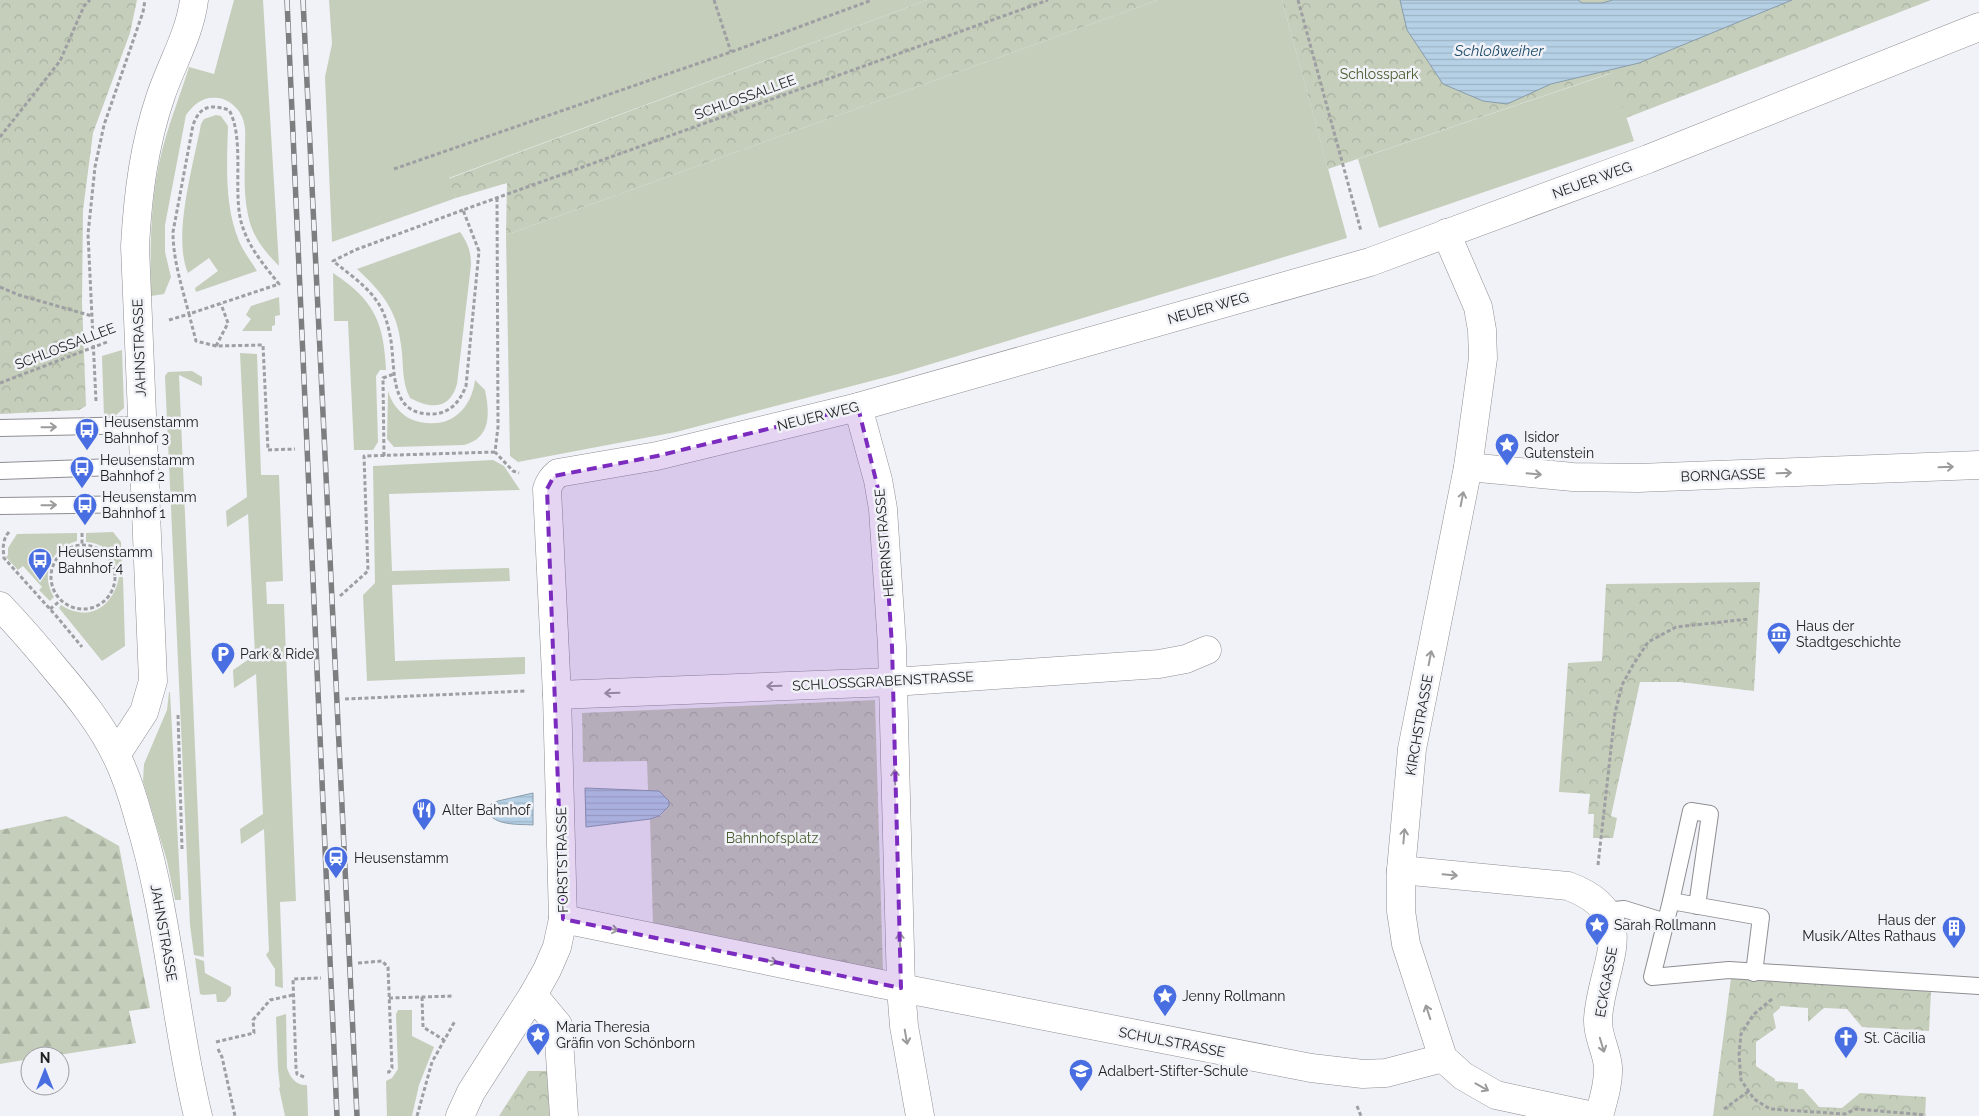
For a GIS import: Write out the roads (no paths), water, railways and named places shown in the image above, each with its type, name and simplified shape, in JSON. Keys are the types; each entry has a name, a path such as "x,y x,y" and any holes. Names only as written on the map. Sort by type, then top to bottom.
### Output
{"street":[{"name":"JAHNSTRASSE","path":"116,755 144,712 153,681 138,330 136,246 138,195 143,162 162,94 181,45 194,0"},
{"name":"NEUER WEG","path":"554,619 547,489 549,482 558,474 657,456 858,407 1370,262 1648,159 1979,27"},
{"name":"KIRCHSTRASSE","path":"1443,1058 1406,944 1401,911 1401,870 1412,749 1468,467 1483,358 1482,330 1478,307 1446,233"},
{"name":"HERRNSTRASSE","path":"858,407 878,480 883,509 893,682"},
{"name":"BORNGASSE","path":"1468,467 1573,477 1638,478 1979,465"},
{"name":"JAHNSTRASSE","path":"0,606 21,628 95,719 116,755 132,795 154,870 184,1052 198,1116"},
{"name":"FORSTSTRASSE","path":"460,1116 476,1085 534,995 557,947 563,919 554,619"},
{"name":"SCHLOSSGRABENSTRASSE","path":"557,689 893,682 1159,664 1186,659 1206,650"},
{"path":"893,682 901,988 904,1026 920,1116"},
{"name":"ECKGASSE","path":"1401,870 1568,886 1586,893 1597,901 1605,912 1614,932 1598,1020 1600,1039 1608,1066 1599,1116"},
{"path":"563,919 901,988"},
{"name":"SCHULSTRASSE","path":"901,988 1226,1052 1345,1072 1363,1074 1386,1073 1443,1058"},
{"path":"534,995 558,1025 564,1116"},
{"path":"1443,1058 1463,1076 1496,1095 1593,1116"}],"lane":[{"path":"0,428 143,425"},
{"path":"0,470 144,466"},
{"path":"0,506 146,504"},
{"path":"1698,906 1710,814 1690,810 1671,901 1652,977 1729,970 1979,986"},
{"path":"1671,901 1761,917 1754,972"},
{"path":"1605,912 1624,909 1666,922"}],"water":[{"name":"Schloßweiher","path":"1400,0 1578,0 1582,3 1602,3 1613,0 1792,0 1639,63 1551,84 1507,104 1483,101 1443,84 1407,30"},
{"path":"585,788 659,791 669,801 669,806 659,816 650,819 586,827"},
{"path":"533,793 533,825 498,821 489,814 491,804"}],"railway":[{"path":"287,0 337,1116"},
{"path":"303,0 357,1116"}],"place":[{"name":"Heusenstamm Bahnhof 3","path":"87,451"},
{"name":"Isidor Gutenstein","path":"1507,466"},
{"name":"Heusenstamm Bahnhof 2","path":"82,489"},
{"name":"Heusenstamm Bahnhof 1","path":"85,526"},
{"name":"Heusenstamm Bahnhof 4","path":"40,581"},
{"name":"Haus der Stadtgeschichte","path":"1779,655"},
{"name":"Park & Ride","path":"223,675"},
{"name":"Alter Bahnhof","path":"424,831"},
{"name":"Heusenstamm","path":"336,879"},
{"name":"Sarah Rollmann","path":"1597,946"},
{"name":"Haus der Musik/Altes Rathaus","path":"1954,949"},
{"name":"Jenny Rollmann","path":"1165,1017"},
{"name":"Maria Theresia Gräfin von Schönborn","path":"538,1056"},
{"name":"St. Cäcilia","path":"1846,1059"},
{"name":"Adalbert-Stifter-Schule","path":"1081,1092"}],"park label":[{"name":"Schlosspark","path":"1379,74"},
{"name":"Bahnhofsplatz","path":"772,838"}]}
